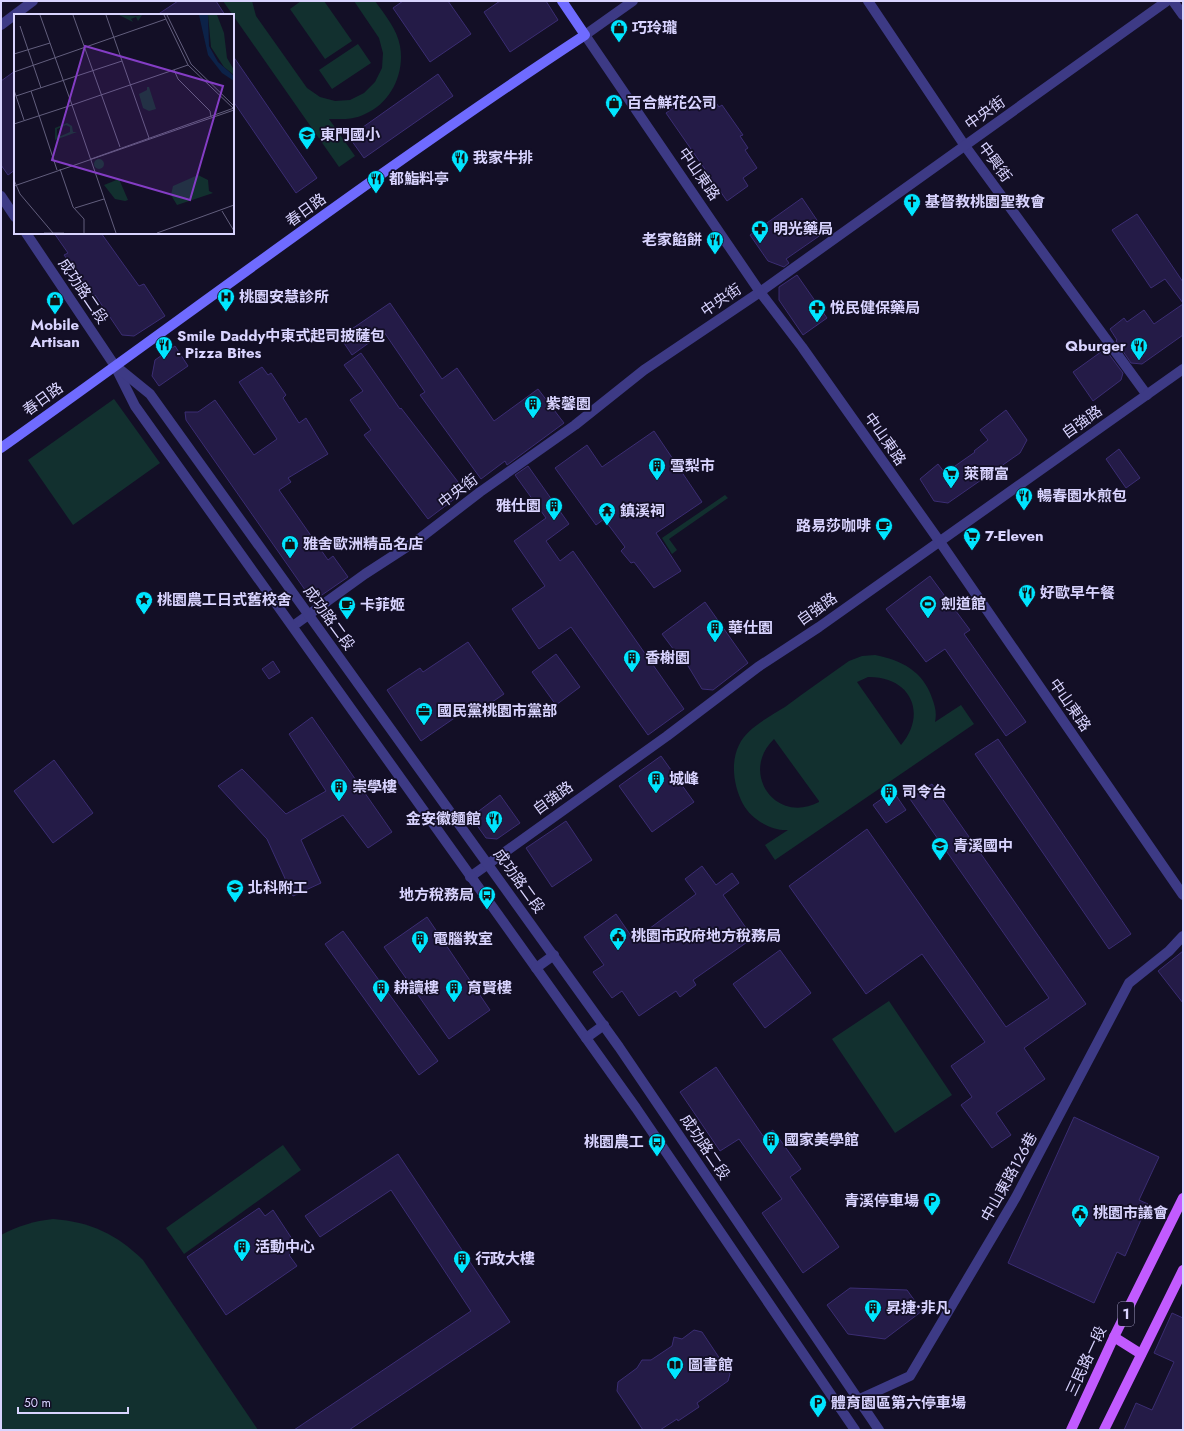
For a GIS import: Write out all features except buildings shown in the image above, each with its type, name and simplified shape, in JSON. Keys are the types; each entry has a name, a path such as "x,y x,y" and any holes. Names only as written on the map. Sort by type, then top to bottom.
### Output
{"main road":[{"name":"中山東路","path":"562,1 585,35"},
{"name":"春日路","path":"1,448 236,280 347,198 508,86 585,35"},
{"name":"三民路一段","path":"1071,1430 1114,1338 1183,1198"},
{"name":"1","path":"1104,1430 1183,1270"},
{"path":"1114,1338 1141,1354"}],"street":[{"path":"16,14 33,1"},
{"name":"春日路","path":"585,35 633,1"},
{"name":"中興街","path":"868,1 965,146 1147,394"},
{"name":"中央街","path":"293,626 419,539 480,492 574,425 644,370 760,292 1167,1"},
{"path":"1173,1 1183,15"},
{"path":"1,25 14,15"},
{"name":"中山東路","path":"585,35 760,292 802,347 940,542 1183,895"},
{"path":"1,196 14,216"},
{"name":"成功路二段","path":"27,234 115,366 135,406 636,1108 855,1430"},
{"name":"成功路二段","path":"115,366 150,394 554,955 604,1025 879,1430"},
{"name":"自強路","path":"470,877 667,736 758,667 819,627 1183,369"},
{"name":"中山東路126巷","path":"840,1408 859,1401 910,1376 1016,1197 1129,983 1169,951 1183,936"},
{"path":"536,968 554,955"},
{"path":"586,1038 604,1025"}],"green space":[{"path":"223,1 252,1 256,16 307,88 320,97 335,101 350,100 364,93 375,82 382,68 383,53 379,38 354,1 375,1 390,22 396,34 400,46 400,66 398,76 389,95 374,109 365,114 347,119 329,119 355,156 339,167 234,17 234,14 232,14"},
{"path":"301,1 324,1 352,41 325,59 290,9"},
{"path":"358,44 371,63 332,89 319,70"},
{"path":"114,399 160,463 73,525 28,460"},
{"path":"725,495 728,498 669,539 677,550 672,554 662,538"},
{"path":"875,655 885,657 910,668 917,674 928,689 932,698 936,716 935,722 961,705 974,724 775,860 765,845 788,830 782,830 762,823 751,815 743,804 735,783 734,767 736,752 747,733 759,723 785,707 849,661 862,656","holes":["868,677 883,678 895,683 904,690 910,699 913,709 913,721 909,733 901,745 857,682","774,739 819,801 819,802 803,807 789,807 777,801 767,792 762,780 760,766 764,752"]},
{"path":"889,1001 952,1095 895,1133 832,1039"},
{"path":"283,1145 301,1170 184,1254 166,1228"},
{"path":"53,1219 91,1226 113,1236 143,1260 258,1430 1,1430 1,1235 26,1224"}],"place":[{"name":"巧玲瓏","path":"619,43"},
{"name":"百合鮮花公司","path":"614,118"},
{"name":"東門國小","path":"307,150"},
{"name":"我家牛排","path":"460,173"},
{"name":"都鮨料亭","path":"376,194"},
{"name":"基督教桃園聖教會","path":"912,217"},
{"name":"明光藥局","path":"760,244"},
{"name":"老家餡餅","path":"715,255"},
{"name":"桃園安慧診所","path":"226,312"},
{"name":"Mobile Artisan","path":"55,315"},
{"name":"悅民健保藥局","path":"817,323"},
{"name":"Smile Daddy中東式起司披薩包 - Pizza Bites","path":"164,360"},
{"name":"Qburger","path":"1139,361"},
{"name":"紫馨園","path":"533,419"},
{"name":"雪梨市","path":"657,481"},
{"name":"萊爾富","path":"951,489"},
{"name":"暢春園水煎包","path":"1024,511"},
{"name":"雅仕園","path":"554,521"},
{"name":"鎮溪祠","path":"607,526"},
{"name":"路易莎咖啡","path":"884,541"},
{"name":"7-Eleven","path":"972,551"},
{"name":"雅舍歐洲精品名店","path":"290,559"},
{"name":"好歐早午餐","path":"1027,608"},
{"name":"桃園農工日式舊校舍","path":"144,615"},
{"name":"劍道館","path":"928,619"},
{"name":"卡菲姬","path":"347,620"},
{"name":"華仕園","path":"715,643"},
{"name":"香榭園","path":"632,673"},
{"name":"國民黨桃園市黨部","path":"424,726"},
{"name":"城峰","path":"656,794"},
{"name":"崇學樓","path":"339,802"},
{"name":"司令台","path":"889,807"},
{"name":"金安徽麵館","path":"494,834"},
{"name":"青溪國中","path":"940,861"},
{"name":"北科附工","path":"235,903"},
{"name":"地方稅務局","path":"487,910"},
{"name":"桃園市政府地方稅務局","path":"618,951"},
{"name":"電腦教室","path":"420,954"},
{"name":"耕讀樓","path":"381,1003"},
{"name":"育賢樓","path":"454,1003"},
{"name":"國家美學館","path":"771,1155"},
{"name":"桃園農工","path":"657,1157"},
{"name":"青溪停車場","path":"932,1216"},
{"name":"桃園市議會","path":"1080,1228"},
{"name":"活動中心","path":"242,1262"},
{"name":"行政大樓","path":"462,1274"},
{"name":"昇捷•非凡","path":"873,1323"},
{"name":"圖書館","path":"675,1380"},
{"name":"體育園區第六停車場","path":"818,1418"}]}
